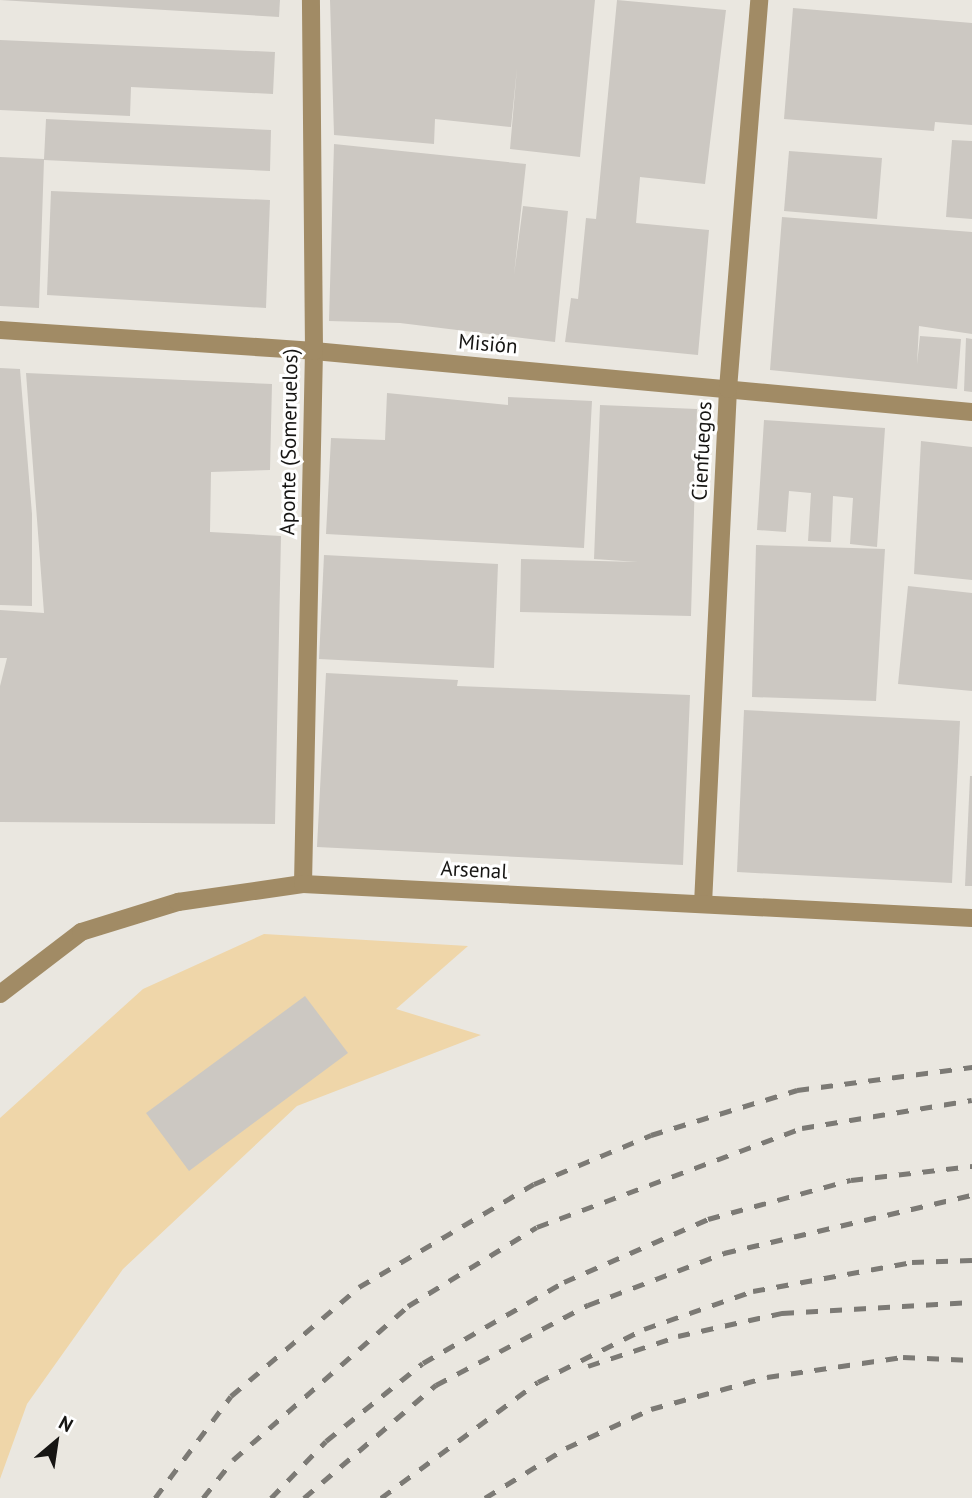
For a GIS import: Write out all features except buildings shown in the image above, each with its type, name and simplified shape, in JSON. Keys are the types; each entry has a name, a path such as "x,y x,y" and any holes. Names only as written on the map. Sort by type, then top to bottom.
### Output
{"street":[{"name":"Aponte (Someruelos)","path":"303,884 314,351 311,0"},
{"name":"Cienfuegos","path":"703,904 727,389 759,0"},
{"name":"Misión","path":"0,330 314,351 972,412"},
{"name":"Arsenal","path":"0,994 80,932 178,902 303,884 972,918"}],"shaded area":[{"path":"264,934 468,946 396,1009 481,1035 297,1106 123,1269 27,1404 0,1479 0,1118 143,989"}],"railway":[{"path":"155,1498 231,1396 359,1287 534,1184 651,1135 797,1090 972,1067"},
{"path":"203,1498 233,1460 408,1306 537,1227 802,1128 972,1100"},
{"path":"271,1498 326,1441 423,1363 564,1282 708,1219 851,1180 972,1166"},
{"path":"304,1498 436,1385 588,1305 724,1253 972,1195"},
{"path":"381,1498 538,1382 644,1329 753,1291 912,1262 972,1260"},
{"path":"588,1366 678,1336 782,1313 972,1302"},
{"path":"485,1498 566,1448 651,1409 767,1377 903,1357 972,1360"}]}
